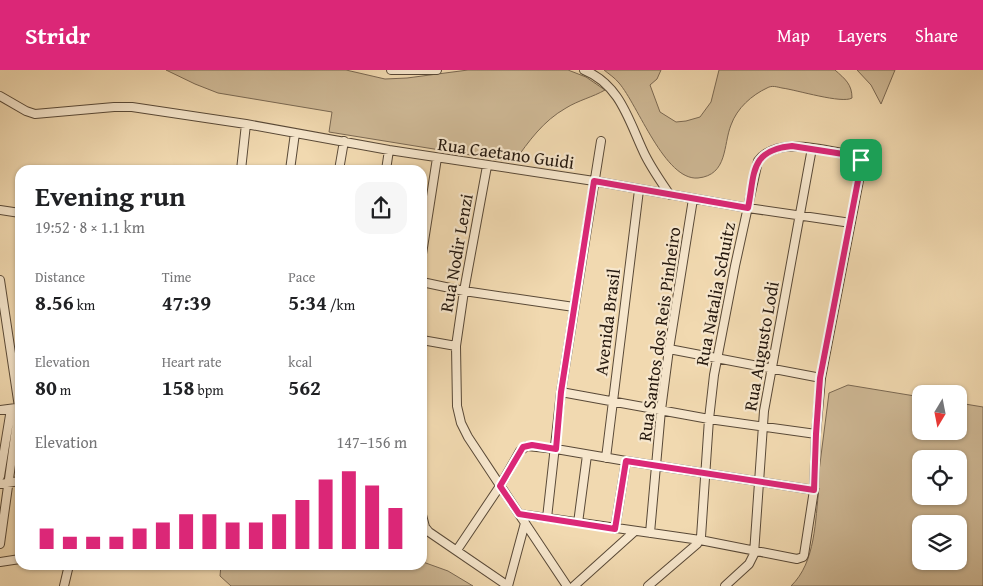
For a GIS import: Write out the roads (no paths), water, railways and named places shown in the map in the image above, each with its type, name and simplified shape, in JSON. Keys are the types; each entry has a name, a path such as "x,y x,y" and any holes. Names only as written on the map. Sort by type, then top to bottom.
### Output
{"street":[{"path":"390,70 437,70"},
{"path":"584,70 604,81 616,95 647,158 670,195"},
{"name":"Rua Caetano Guidi","path":"0,96 29,112 46,114 124,107 246,124 437,158 594,181 692,199 851,223"},
{"path":"242,165 246,124"},
{"path":"291,165 295,133"},
{"path":"340,165 344,142"},
{"path":"547,518 561,392 601,142"},
{"name":"Rua Natalia Schuitz","path":"700,540 709,419 717,358 757,165 761,157 768,151 784,147 812,148 858,157 861,160 861,170 851,223"},
{"name":"Rua Augusto Lodi","path":"754,550 762,427 812,148"},
{"path":"387,165 389,150"},
{"path":"427,216 437,158"},
{"name":"Rua Nodir Lenzi","path":"486,166 456,346 457,406 461,423 468,437 567,586"},
{"name":"Avenida Brasil","path":"606,458 639,190"},
{"name":"Rua Santos dos Reis Pinheiro","path":"650,533 661,410 692,199"},
{"path":"0,210 15,212"},
{"path":"519,514 700,540 797,559 802,558 814,490 820,378 851,223"},
{"path":"0,280 15,375"},
{"path":"427,283 574,307"},
{"path":"427,341 456,346"},
{"path":"669,349 820,378"},
{"path":"561,392 709,419 816,434"},
{"path":"0,476 11,408"},
{"path":"0,410 15,408"},
{"path":"0,544 15,442"},
{"path":"457,550 500,486 523,447 532,445 814,490"},
{"path":"578,523 587,454"},
{"path":"615,529 626,461"},
{"path":"0,484 15,482"},
{"path":"427,530 508,586 525,523"},
{"path":"574,586 635,531"},
{"path":"648,586 700,540"},
{"path":"725,586 749,564 754,550"},
{"path":"0,562 15,560"},
{"path":"64,586 68,570"}]}
